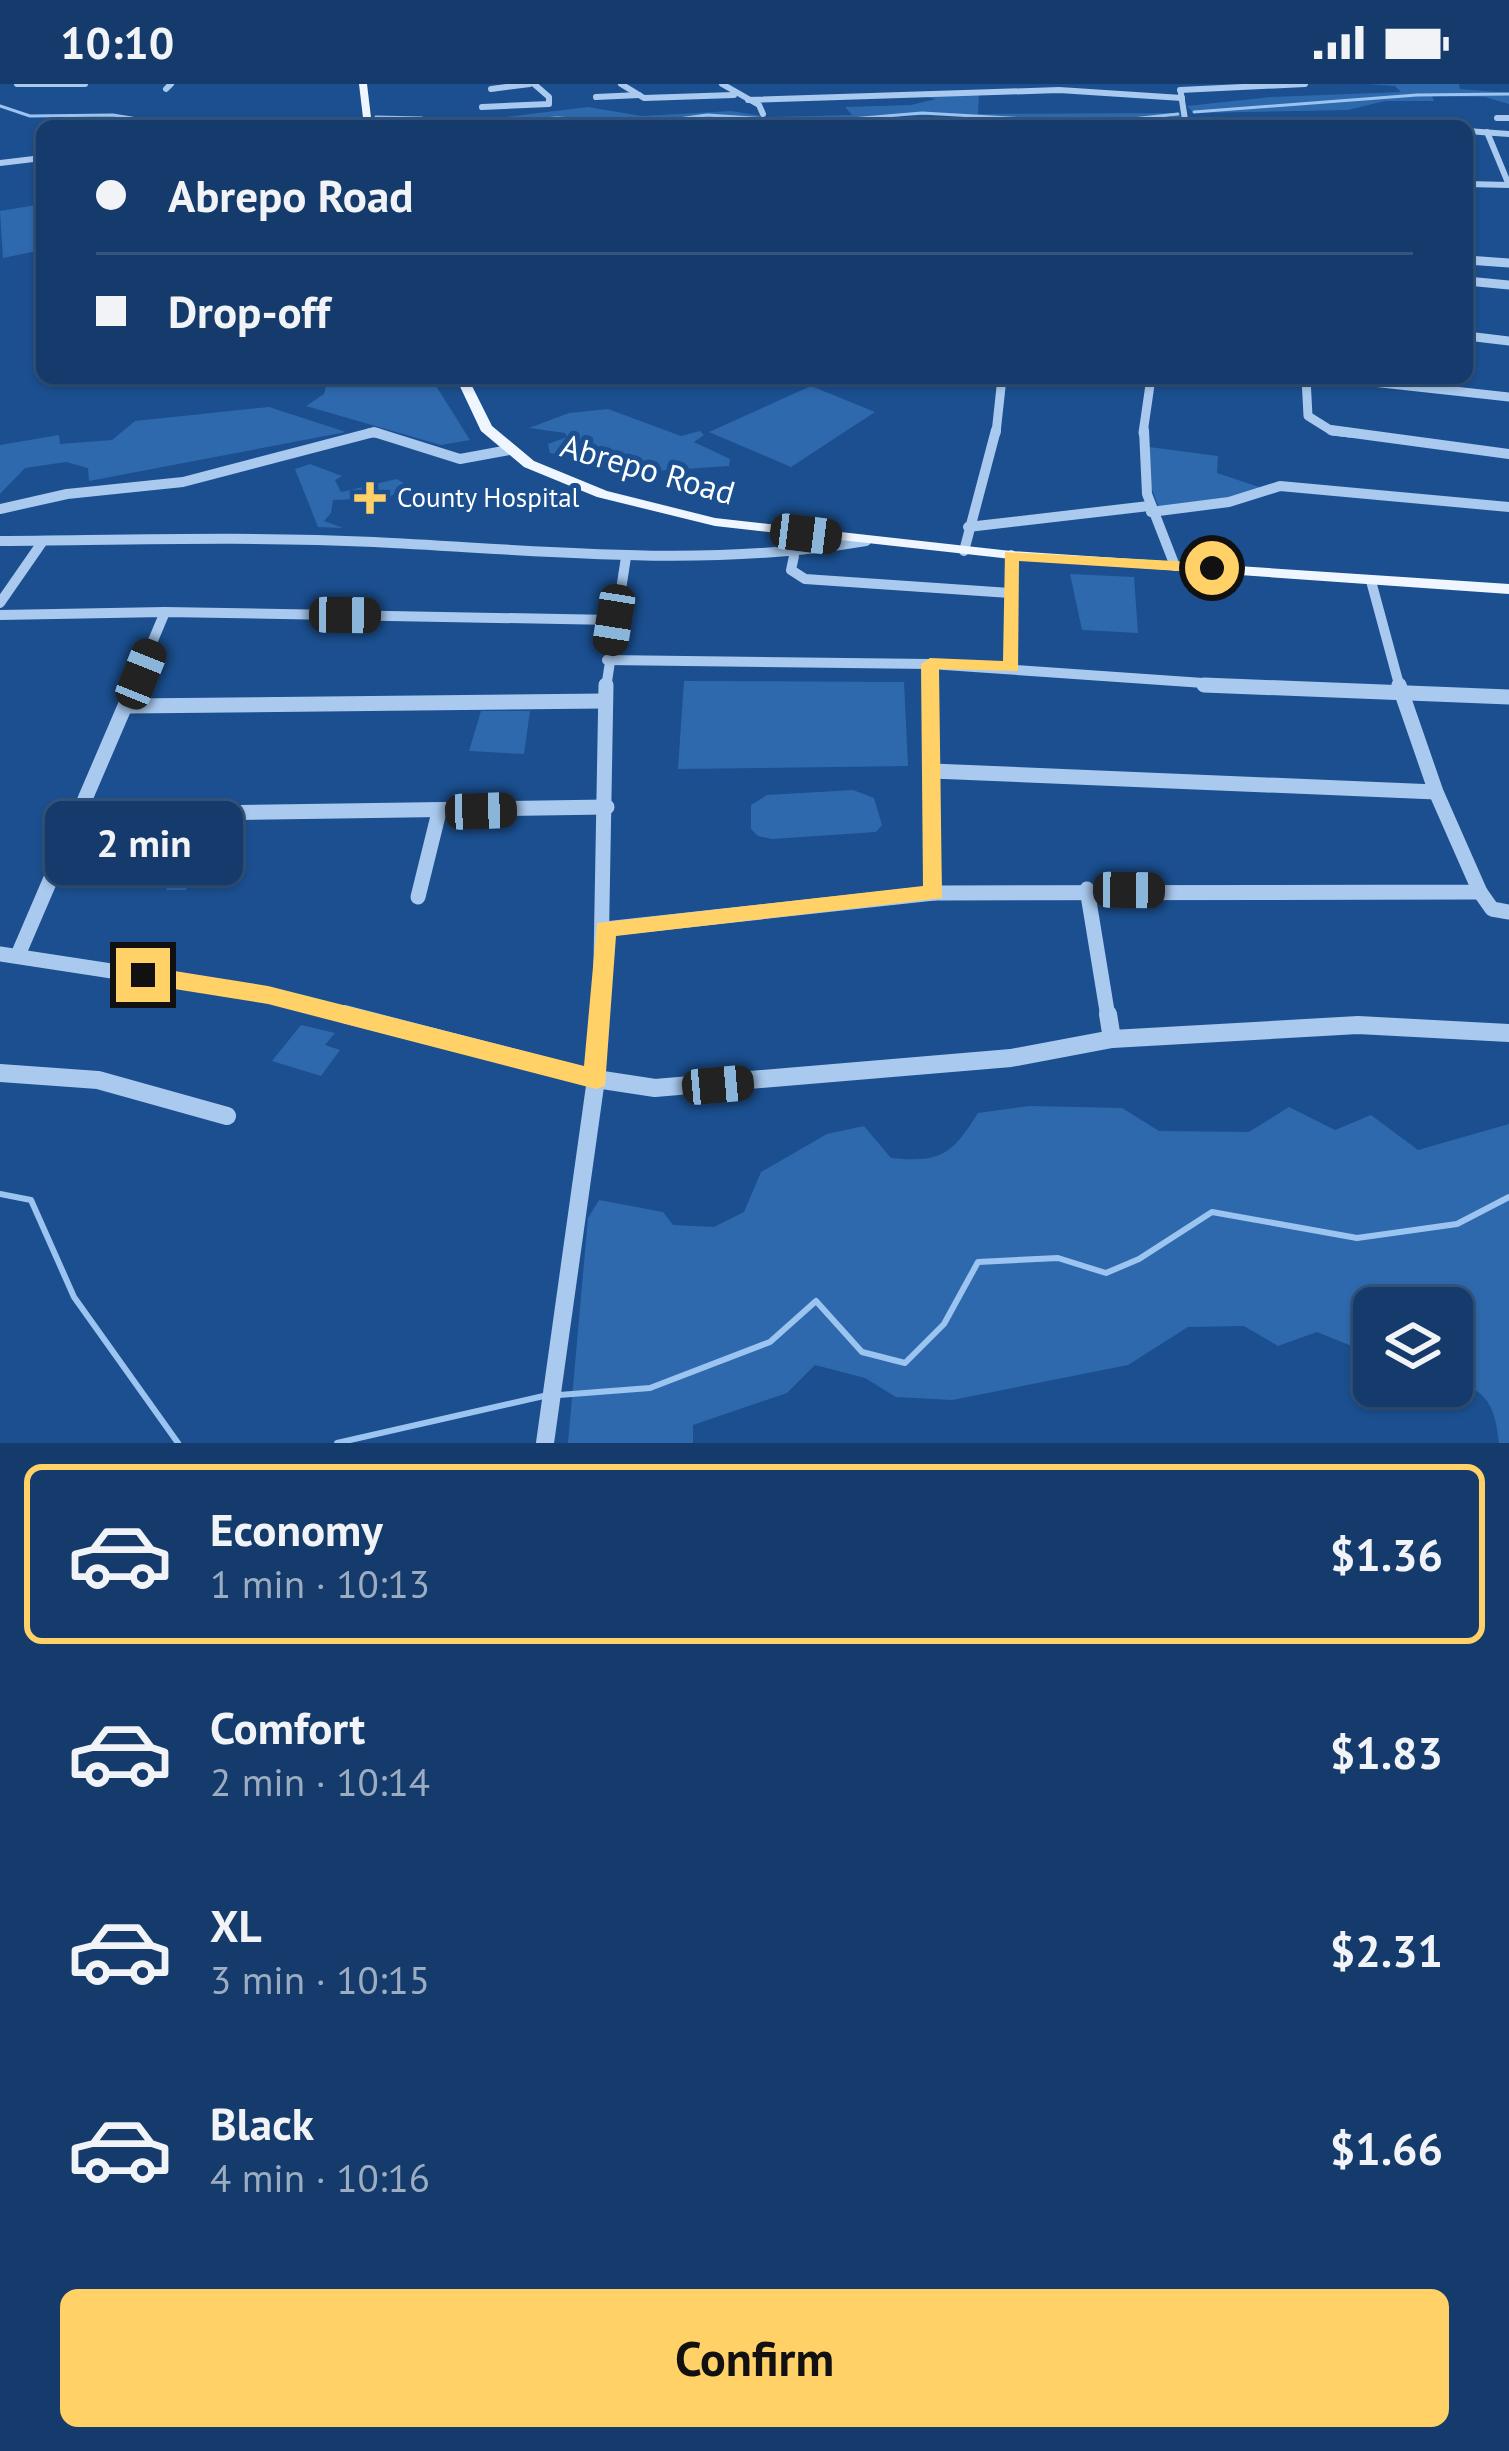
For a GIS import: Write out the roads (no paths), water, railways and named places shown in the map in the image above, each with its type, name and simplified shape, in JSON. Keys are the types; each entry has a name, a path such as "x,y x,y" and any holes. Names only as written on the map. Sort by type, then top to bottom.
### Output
{"main road":[{"path":"363,84 367,120"},
{"name":"Abrepo Road","path":"465,384 486,428 509,450 572,484 715,522 1011,556 1509,589"}],"street":[{"path":"17,84 85,84"},
{"path":"482,107 549,104 549,98 532,84 491,89"},
{"path":"621,84 639,95"},
{"path":"722,84 734,95"},
{"path":"950,84 958,91"},
{"path":"748,100 1305,84"},
{"path":"596,97 734,95 759,105 764,114"},
{"path":"1497,118 1509,118"},
{"path":"1473,131 1509,134"},
{"path":"1473,184 1509,185 1487,132"},
{"path":"0,163 36,159"},
{"path":"1473,260 1509,263"},
{"path":"1473,282 1509,285"},
{"path":"1473,337 1509,341"},
{"path":"964,551 1000,417 1002,384"},
{"path":"1150,384 1139,463 1150,509 1175,566"},
{"path":"1306,384 1308,416 1332,431 1509,454"},
{"path":"1388,384 1509,398"},
{"path":"0,509 67,494 183,482 374,432 460,459 509,450"},
{"path":"968,526 1229,502 1280,486 1509,507"},
{"path":"0,541 286,538 626,557 794,556 866,542"},
{"path":"0,603 43,541"},
{"path":"794,556 791,570 805,579 1010,593"},
{"path":"1011,556 1012,667"},
{"path":"545,1443 596,1079 605,929 604,701 626,557"},
{"path":"1371,581 1401,693 1436,792 1480,892 1492,909 1509,912"},
{"path":"0,614 165,612 614,620"},
{"path":"165,612 81,814 9,955 268,995 596,1079 682,1089 1011,1058 1112,1039 1358,1025 1509,1033"},
{"path":"607,660 1012,667 1207,686 1509,697"},
{"path":"930,664 934,893"},
{"path":"129,706 604,701"},
{"path":"932,771 1436,792"},
{"path":"81,814 607,807"},
{"path":"418,896 439,812"},
{"path":"605,929 934,893 1087,889 1480,892"},
{"path":"1087,889 1112,1039"},
{"path":"0,1073 98,1080 227,1116"}],"waterway":[{"path":"1194,112 1417,95 1509,94"},
{"path":"0,106 30,116 113,115 144,120"},
{"path":"839,120 922,113 1043,120"},
{"path":"1123,120 1178,114"},
{"path":"671,120 707,115 784,120"},
{"path":"376,117 430,120"},
{"path":"527,120 590,120"},
{"path":"0,1194 31,1200 74,1297 178,1443"},
{"path":"559,1395 650,1388 770,1342 816,1301 862,1352 905,1363 944,1324 978,1262 1058,1258 1106,1273 1139,1259 1212,1212 1357,1238 1457,1224 1509,1197"},
{"path":"337,1443 548,1395"}],"place":[{"name":"County Hospital","path":"370,498"}]}
